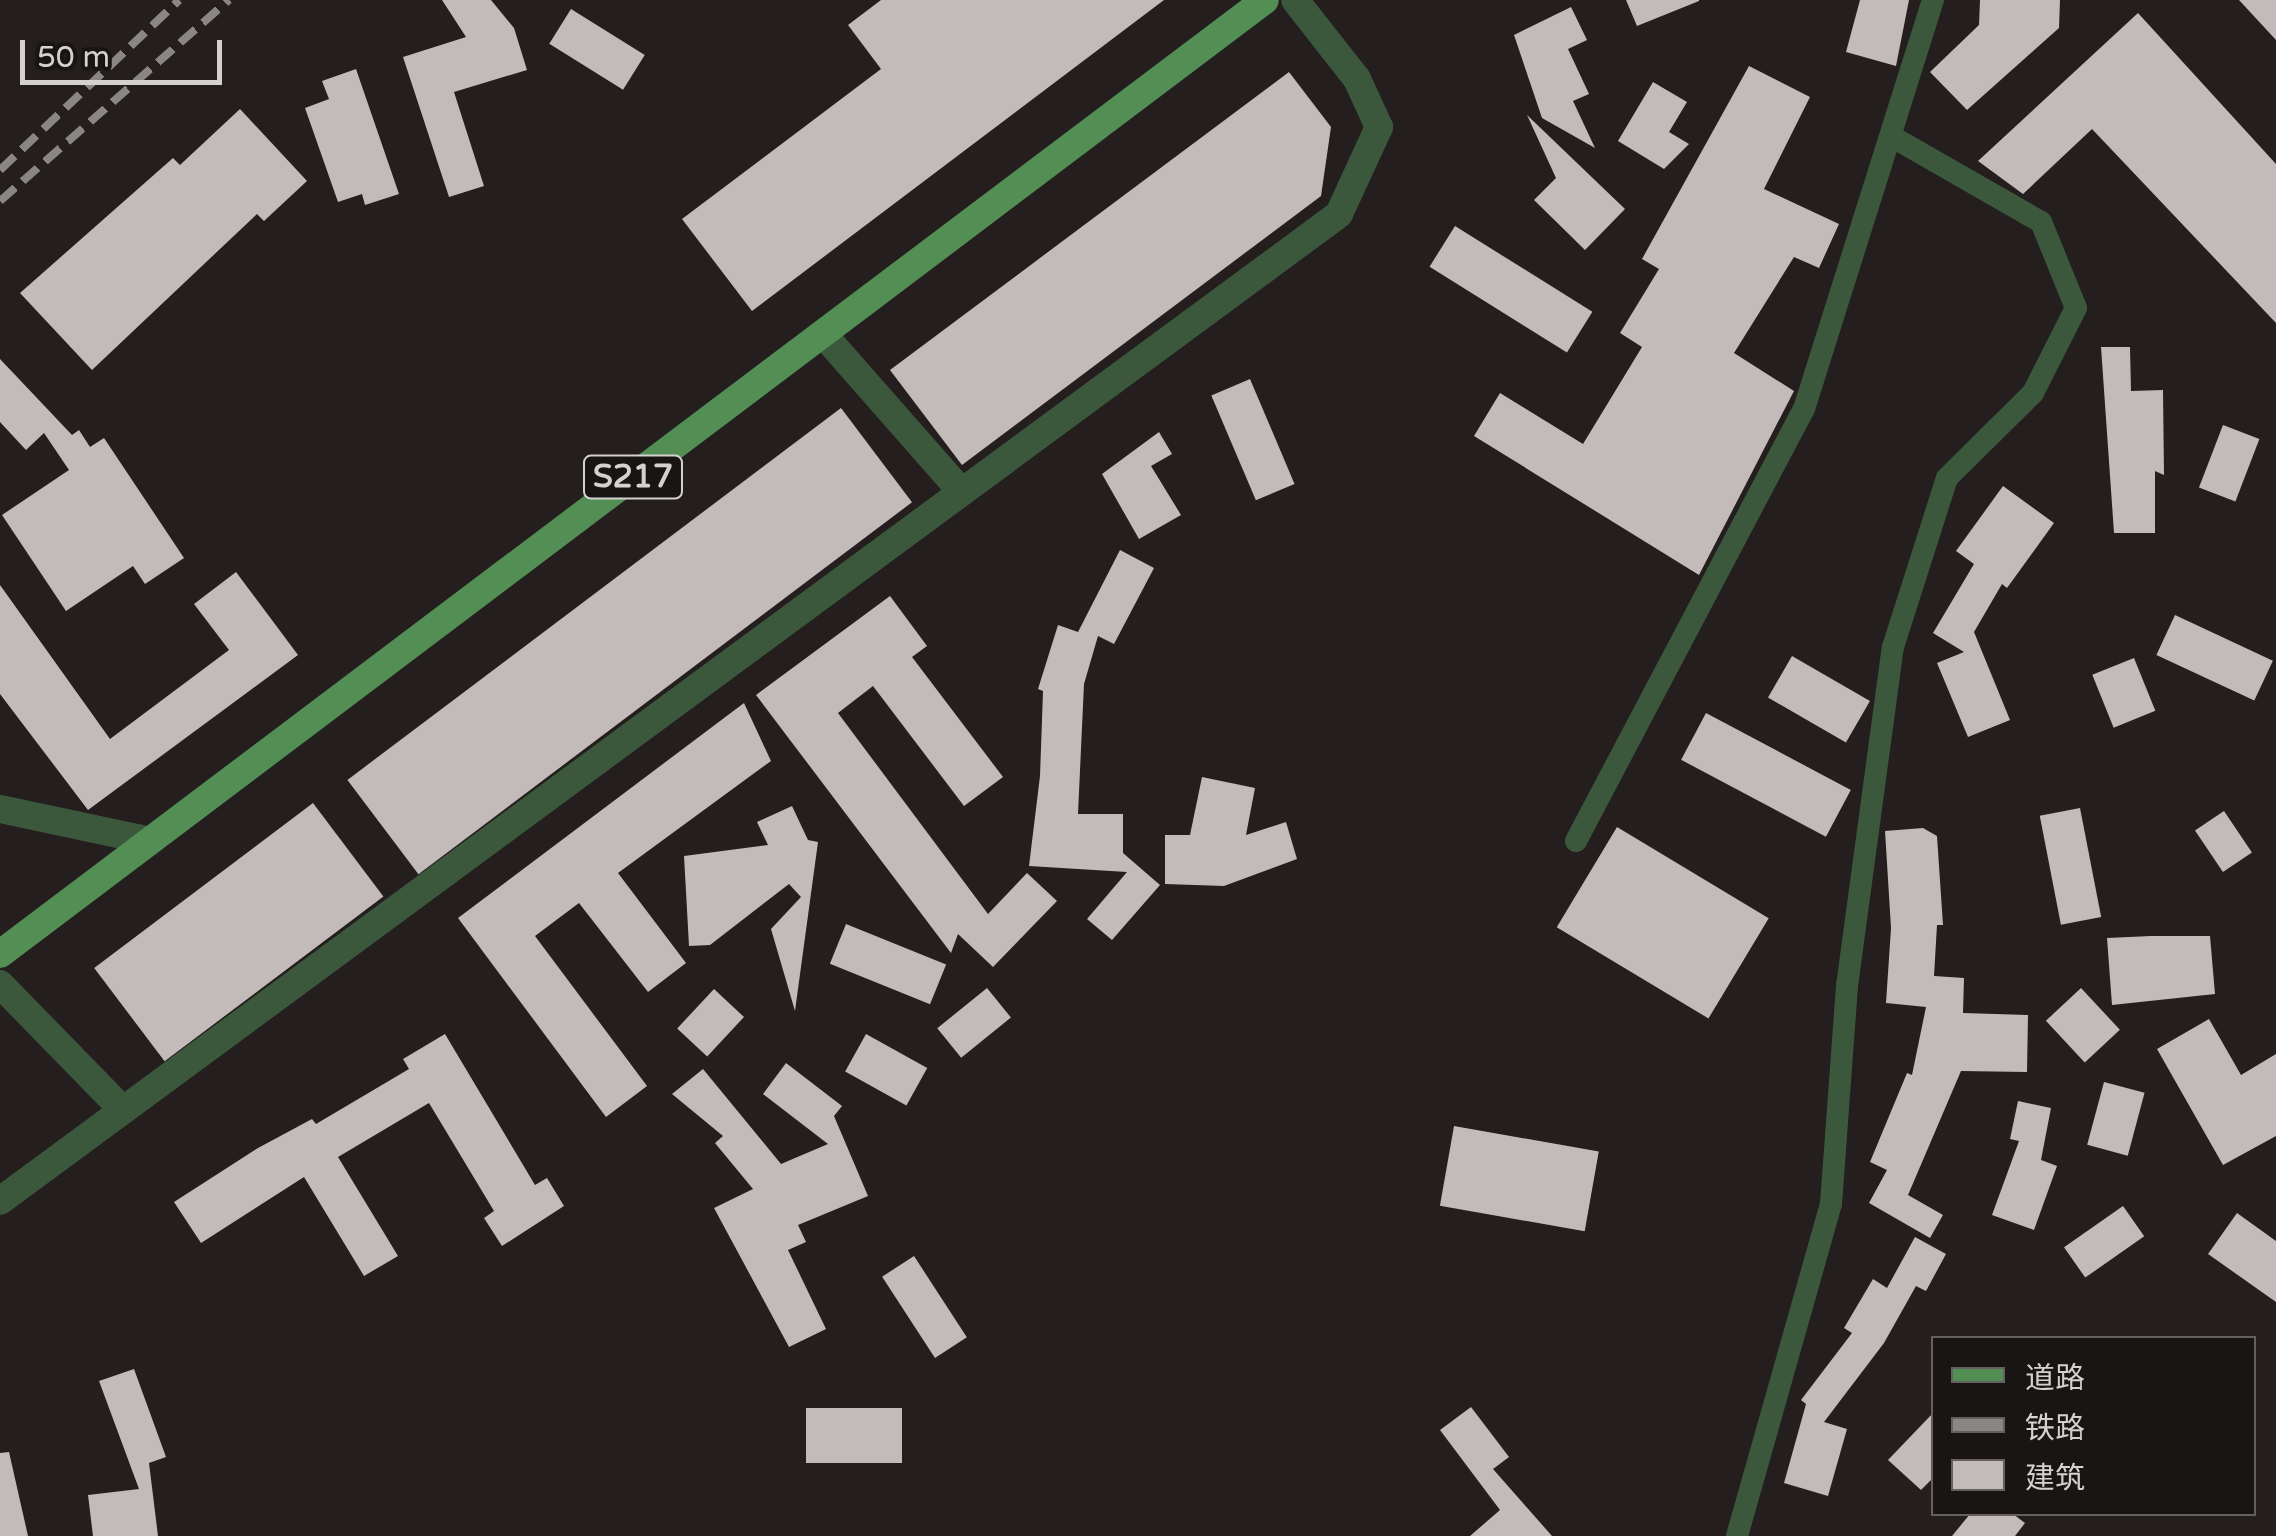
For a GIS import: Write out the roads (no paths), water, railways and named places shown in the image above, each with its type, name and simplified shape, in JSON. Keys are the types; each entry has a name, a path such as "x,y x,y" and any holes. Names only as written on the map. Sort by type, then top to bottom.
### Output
{"main road":[{"name":"S217","path":"0,954 1266,0"}],"street":[{"path":"0,1201 1339,214 1380,127 1357,79 1294,0"},
{"path":"1576,841 1804,409 1932,0"},
{"path":"1737,1536 1831,1204 1847,986 1893,647 1947,478 2032,393 2076,308 2041,222 1891,136"},
{"path":"823,334 962,492"},
{"path":"0,809 150,841"},
{"path":"0,984 123,1110"}],"railway":[{"path":"0,170 179,0"},
{"path":"0,201 229,0"}]}
